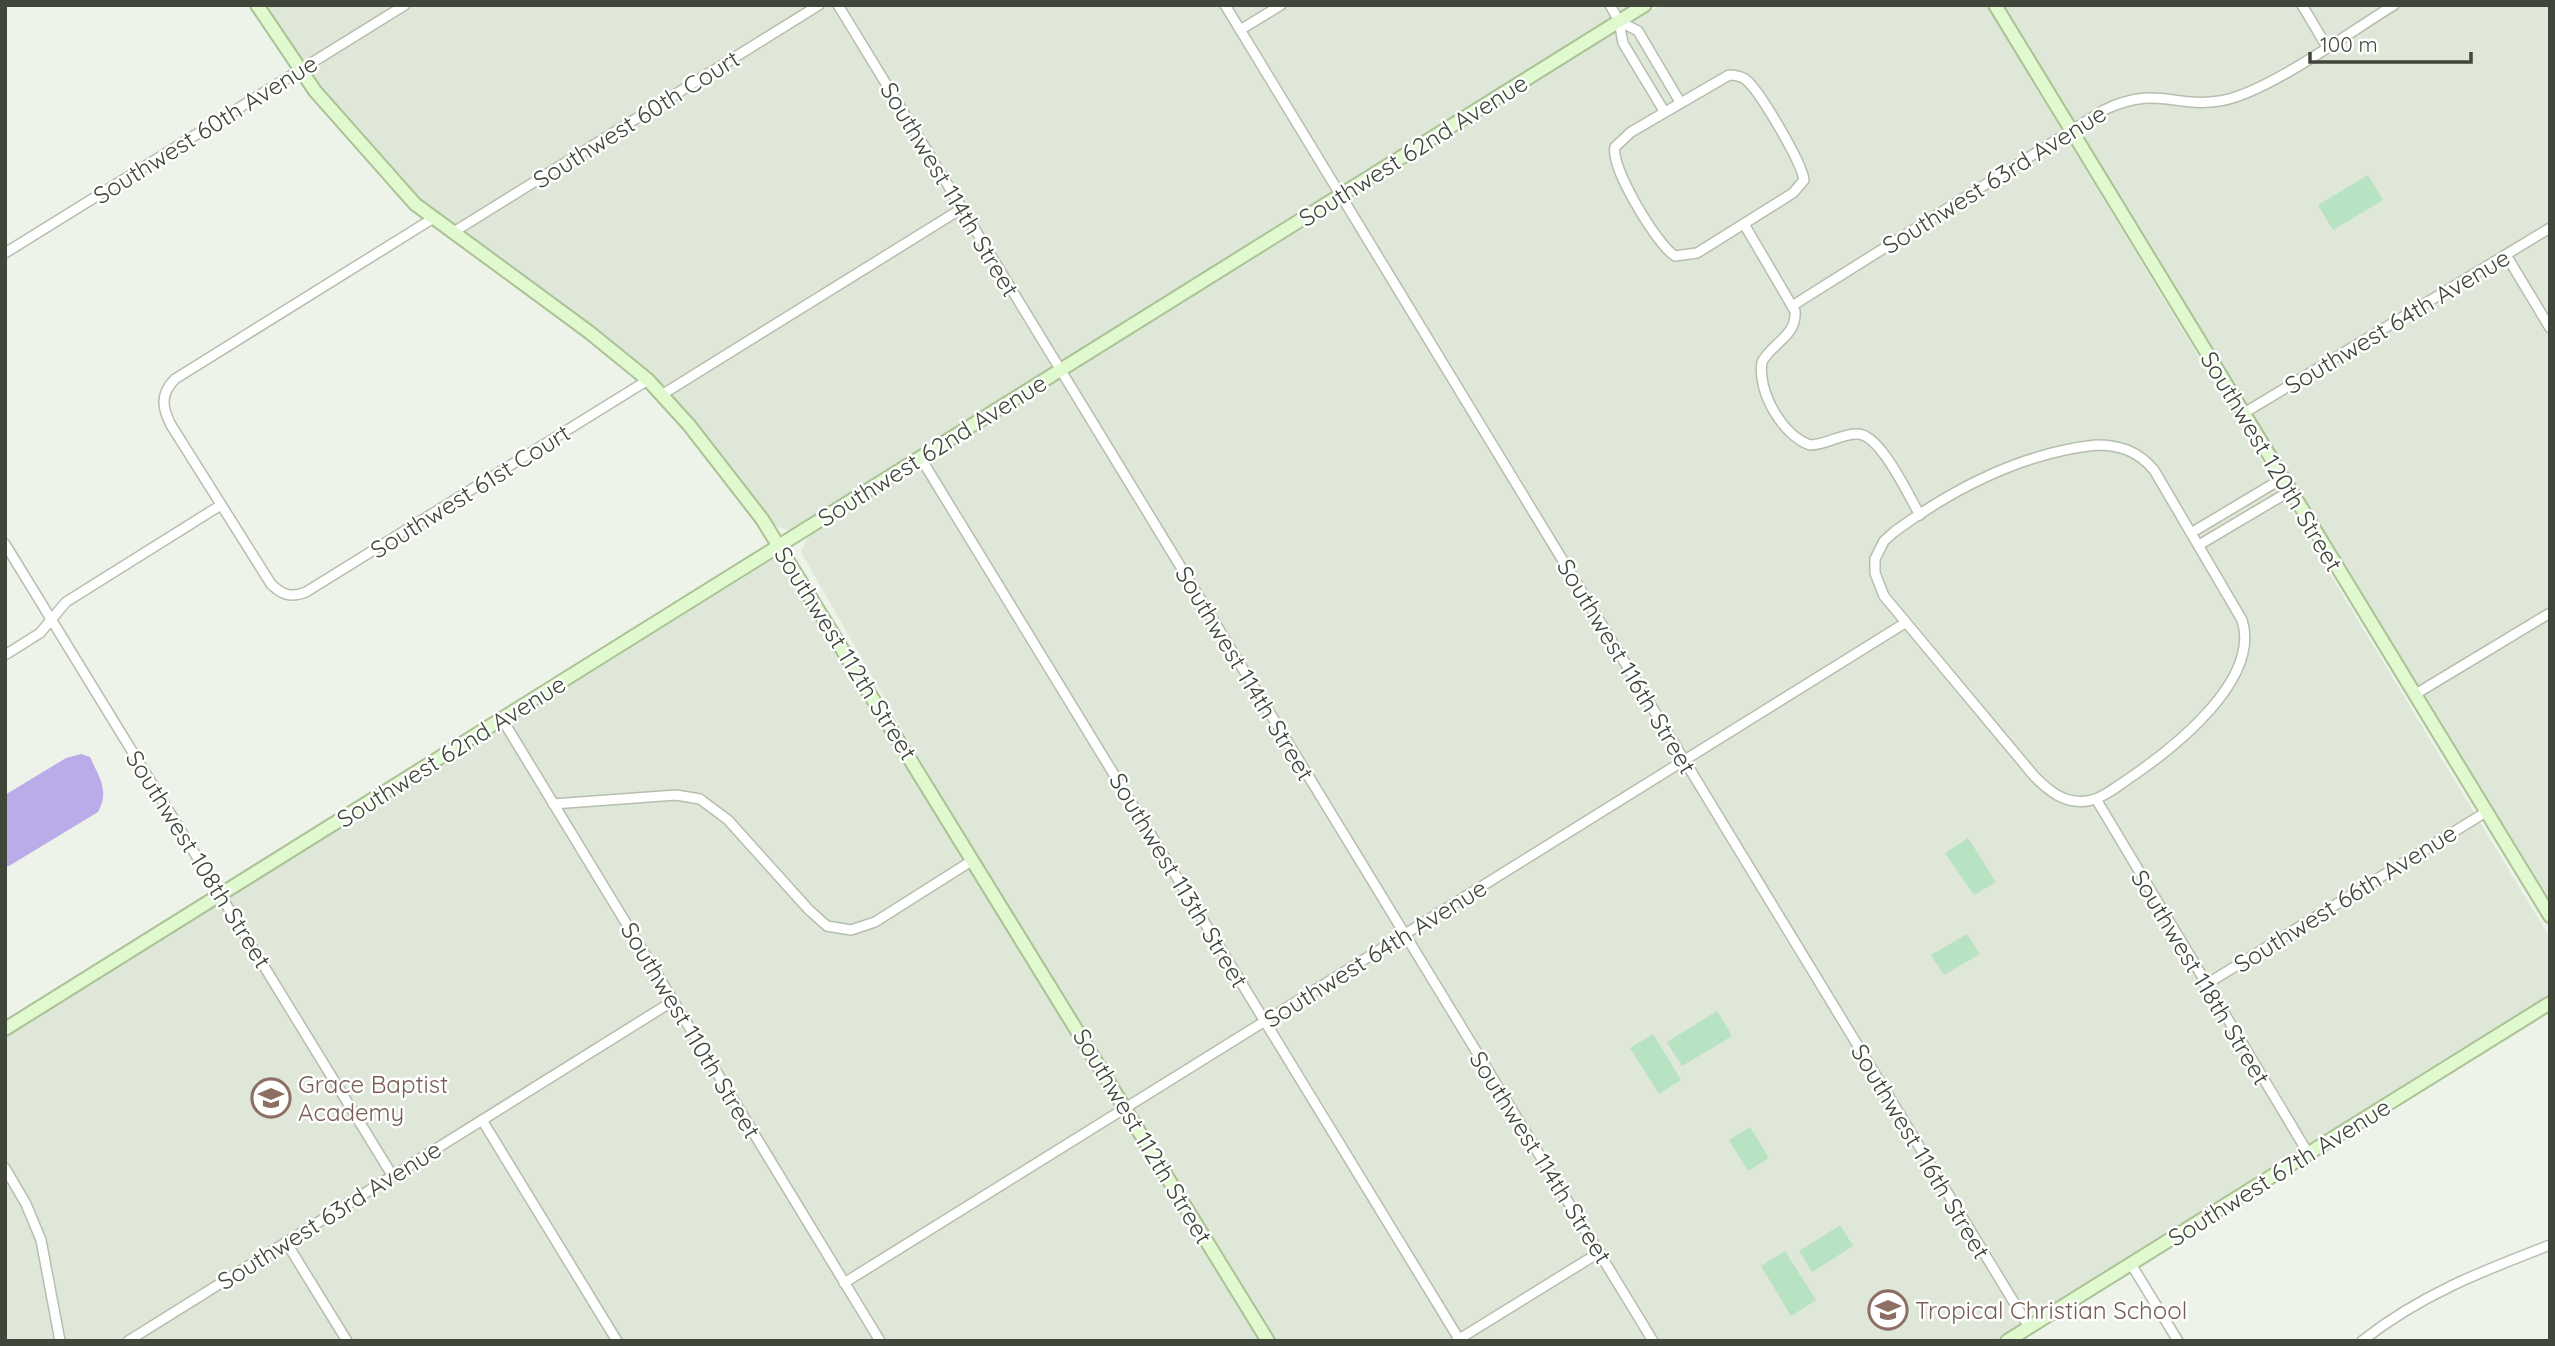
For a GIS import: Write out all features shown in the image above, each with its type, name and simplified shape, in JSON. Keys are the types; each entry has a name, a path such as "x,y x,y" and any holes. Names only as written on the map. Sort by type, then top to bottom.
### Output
{"street":[{"name":"Southwest 112th Street","path":"257,5 300,71 370,157 432,219 589,332 663,394 780,545 1268,1341"},
{"name":"Southwest 60th Avenue","path":"5,253 405,5"},
{"name":"Southwest 60th Court","path":"452,233 819,5"},
{"name":"Southwest 114th Street","path":"838,5 1653,1341"},
{"name":"Southwest 116th Street","path":"1225,5 2029,1327"},
{"path":"1240,30 1281,5"},
{"path":"1609,5 1619,22 1623,43 1664,111"},
{"name":"Southwest 62nd Avenue","path":"5,1029 1645,5"},
{"name":"Southwest 120th Street","path":"1996,5 2550,916"},
{"path":"2302,5 2327,47"},
{"name":"Southwest 63rd Avenue","path":"1792,306 2104,110 2139,97 2208,102 2242,95 2394,5"},
{"path":"1619,22 1638,31 1680,102"},
{"path":"1722,77 1741,77 1755,90 1787,142 1801,167 1804,180 1793,193 1696,253 1675,256 1661,243 1617,170 1614,152 1623,137 1680,102 1722,77"},
{"path":"663,394 961,209"},
{"path":"5,655 40,633 66,602 221,505 166,416 164,394 175,379 432,219"},
{"path":"1744,224 1792,306 1794,325 1765,356 1761,370 1763,387 1777,413 1793,435 1810,445 1858,434 1869,436 1883,453 1920,515"},
{"name":"Southwest 64th Avenue","path":"2244,413 2550,228"},
{"path":"2506,255 2550,328"},
{"name":"Southwest 61st Court","path":"221,505 271,584 289,596 311,590 648,380"},
{"path":"2111,445 2146,460 2191,533 2242,620 2245,644 2219,698 2178,744 2095,799 2072,801 2048,790 1906,623 1878,586 1875,559 1884,541 1920,515 1986,476 2057,450 2111,445"},
{"name":"Southwest 113th Street","path":"920,457 1457,1340"},
{"path":"2191,533 2283,478"},
{"path":"2199,545 2290,491"},
{"name":"Southwest 108th Street","path":"5,544 393,1175"},
{"path":"2414,695 2550,613"},
{"name":"Southwest 64th Avenue","path":"844,1283 1906,623"},
{"name":"Southwest 110th Street","path":"502,719 880,1341"},
{"path":"553,804 676,795 701,799 728,820 819,920 842,930 875,922 973,860"},
{"name":"Southwest 118th Street","path":"2095,799 2308,1153"},
{"name":"Southwest 66th Avenue","path":"2205,985 2486,812"},
{"name":"Southwest 63rd Avenue","path":"128,1341 673,1001"},
{"name":"Southwest 67th Avenue","path":"2007,1341 2550,1003"},
{"path":"482,1120 617,1341"},
{"path":"5,1168 37,1227 60,1341"},
{"path":"286,1242 347,1341"},
{"path":"2362,1341 2409,1307 2456,1282 2550,1245"},
{"path":"1457,1340 1600,1252"},
{"path":"2131,1264 2178,1341"}],"shaded area":[{"path":"262,5 1635,5 792,531 771,525 660,383 599,333 452,225 383,166 332,103"},
{"path":"1660,5 1986,5 2550,938 2550,996 2441,1061 2000,1341 1274,1341 951,814 801,552 807,538"},
{"path":"2002,5 2550,5 2550,905 2524,865"},
{"path":"777,557 1260,1341 5,1341 5,1034"},
{"path":"81,754 90,757 102,784 103,797 98,812 5,866 5,795 66,758"}],"green space":[{"path":"2368,175 2383,200 2333,230 2318,205"},
{"path":"1968,838 1996,882 1974,895 1945,853"},
{"path":"1967,934 1980,954 1944,975 1931,955"},
{"path":"1717,1011 1732,1036 1682,1066 1667,1042"},
{"path":"1653,1034 1681,1080 1659,1094 1630,1048"},
{"path":"1750,1127 1769,1158 1748,1171 1729,1140"},
{"path":"1840,1225 1853,1246 1812,1272 1799,1251"},
{"path":"1785,1251 1816,1300 1791,1316 1761,1266"}],"place":[{"name":"Grace Baptist Academy","path":"271,1098"},
{"name":"Tropical Christian School","path":"1888,1310"}]}
